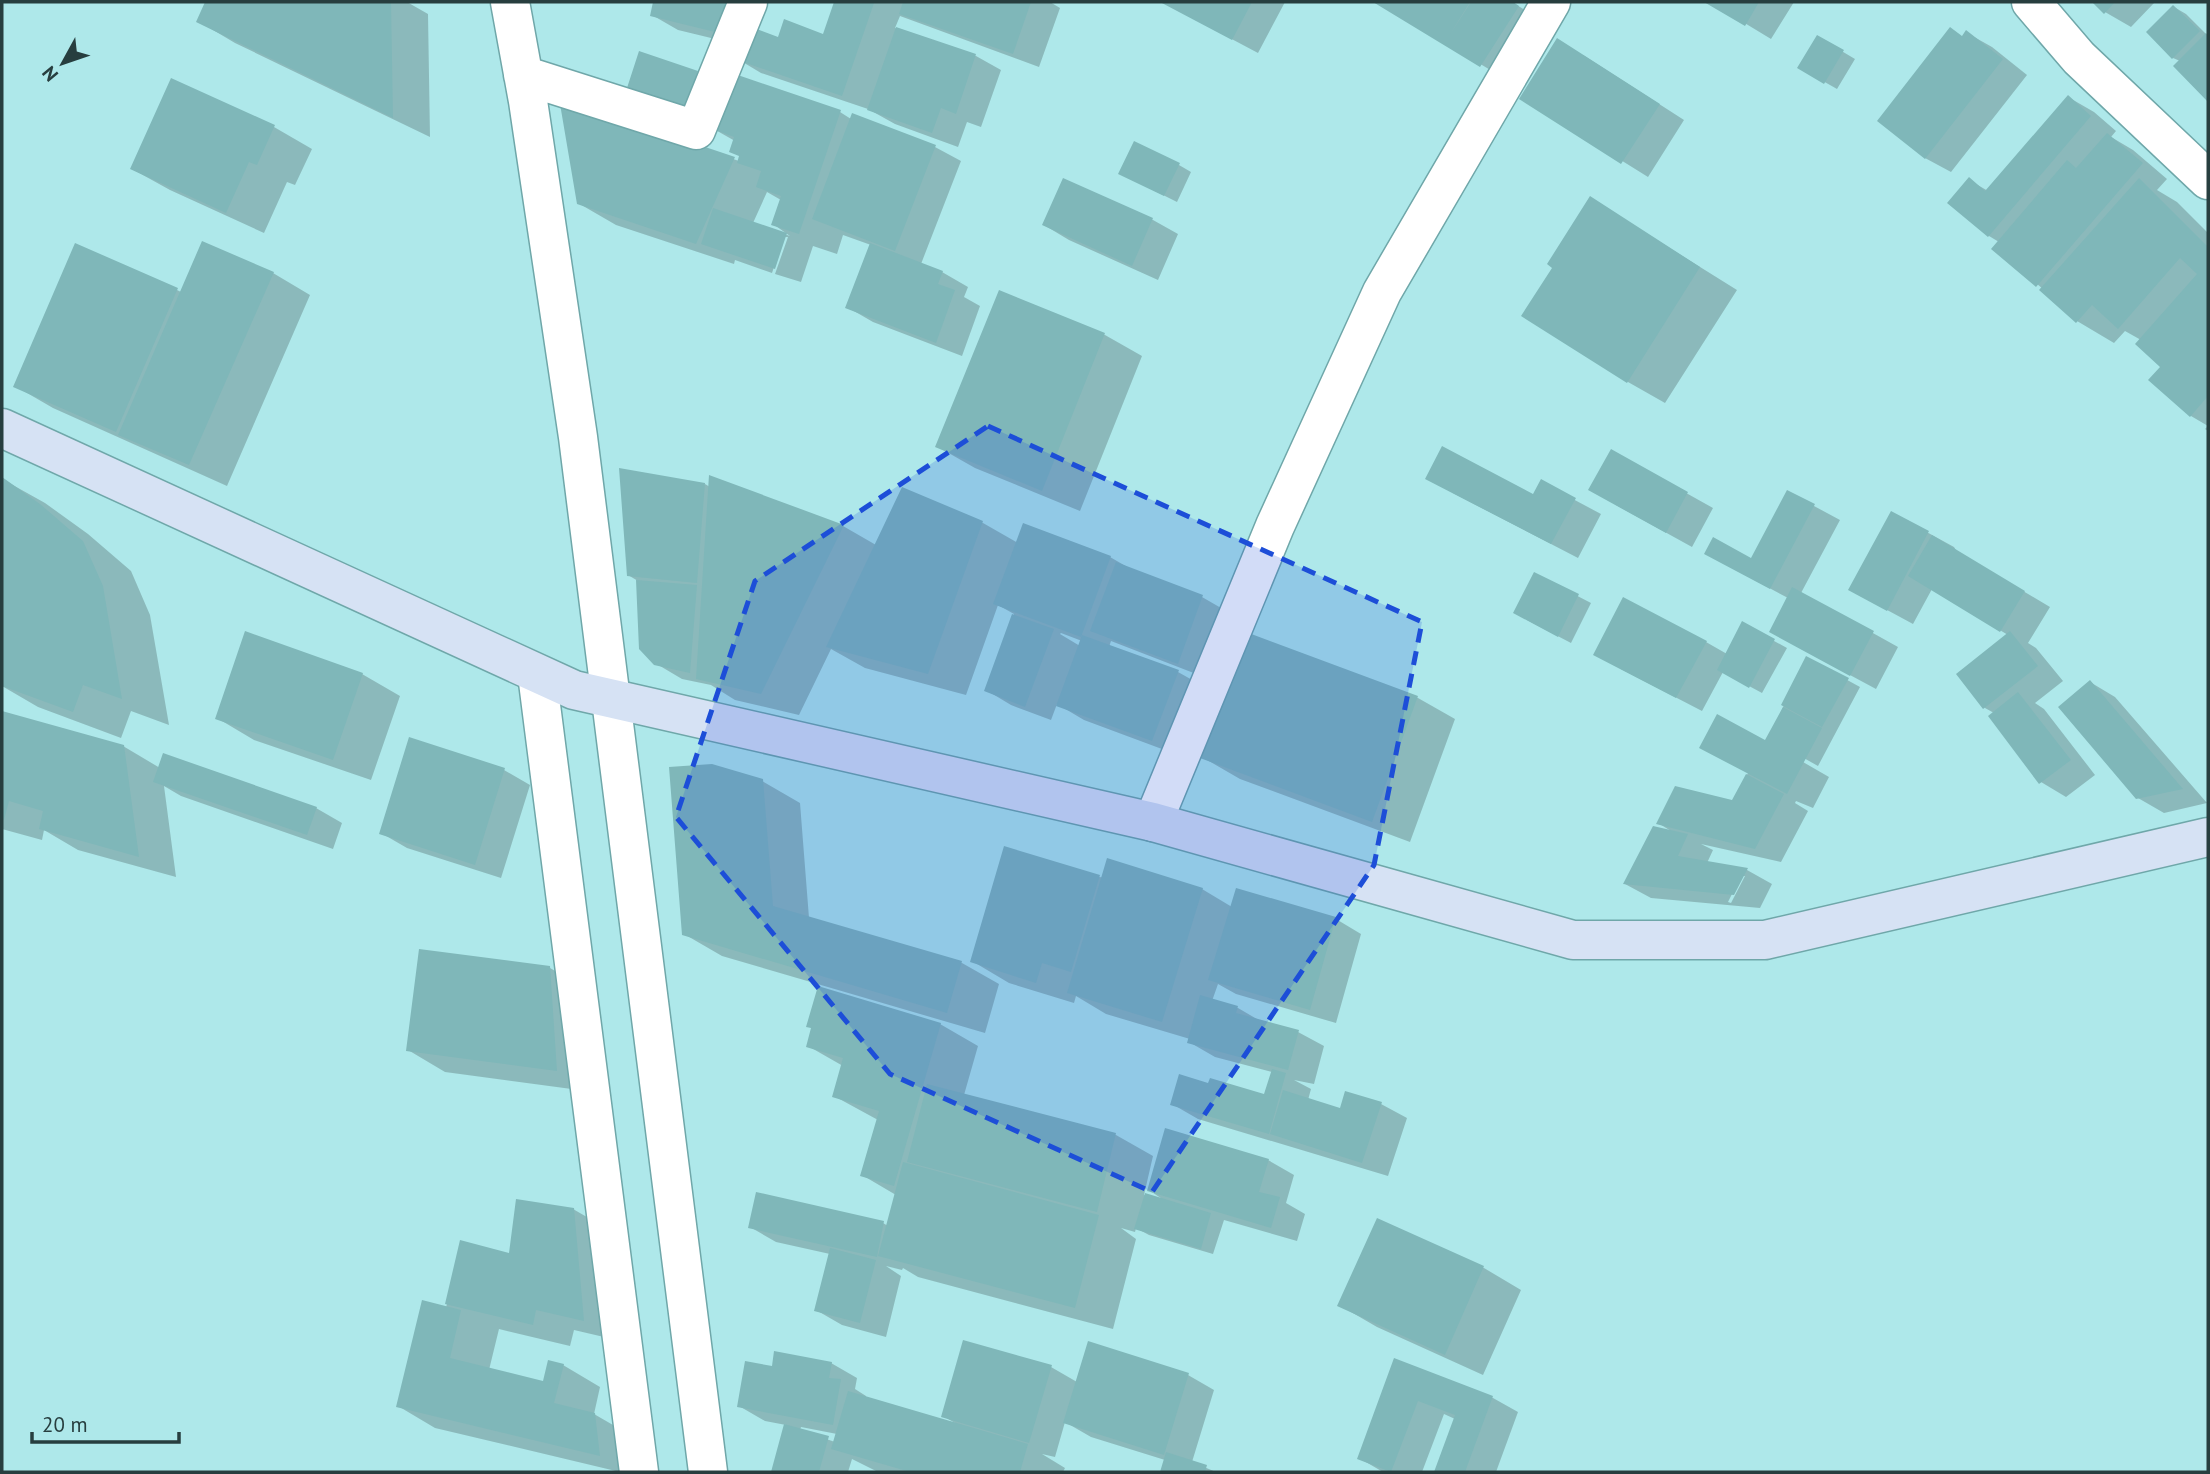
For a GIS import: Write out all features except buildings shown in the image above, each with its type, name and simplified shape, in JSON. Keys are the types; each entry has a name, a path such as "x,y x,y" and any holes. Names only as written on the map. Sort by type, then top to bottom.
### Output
{"street":[{"path":"510,2 578,436 708,1472"},
{"path":"523,75 696,130 748,2"},
{"path":"1153,822 1275,526 1382,292 1551,2"},
{"path":"2031,2 2079,58 2208,180"},
{"path":"2,428 574,690 1153,822 1573,940 1765,940 2208,837"},
{"path":"537,674 639,1472"}],"highlighted area":[{"path":"988,426 1422,622 1374,865 1152,1192 890,1074 676,817 755,581"}]}
